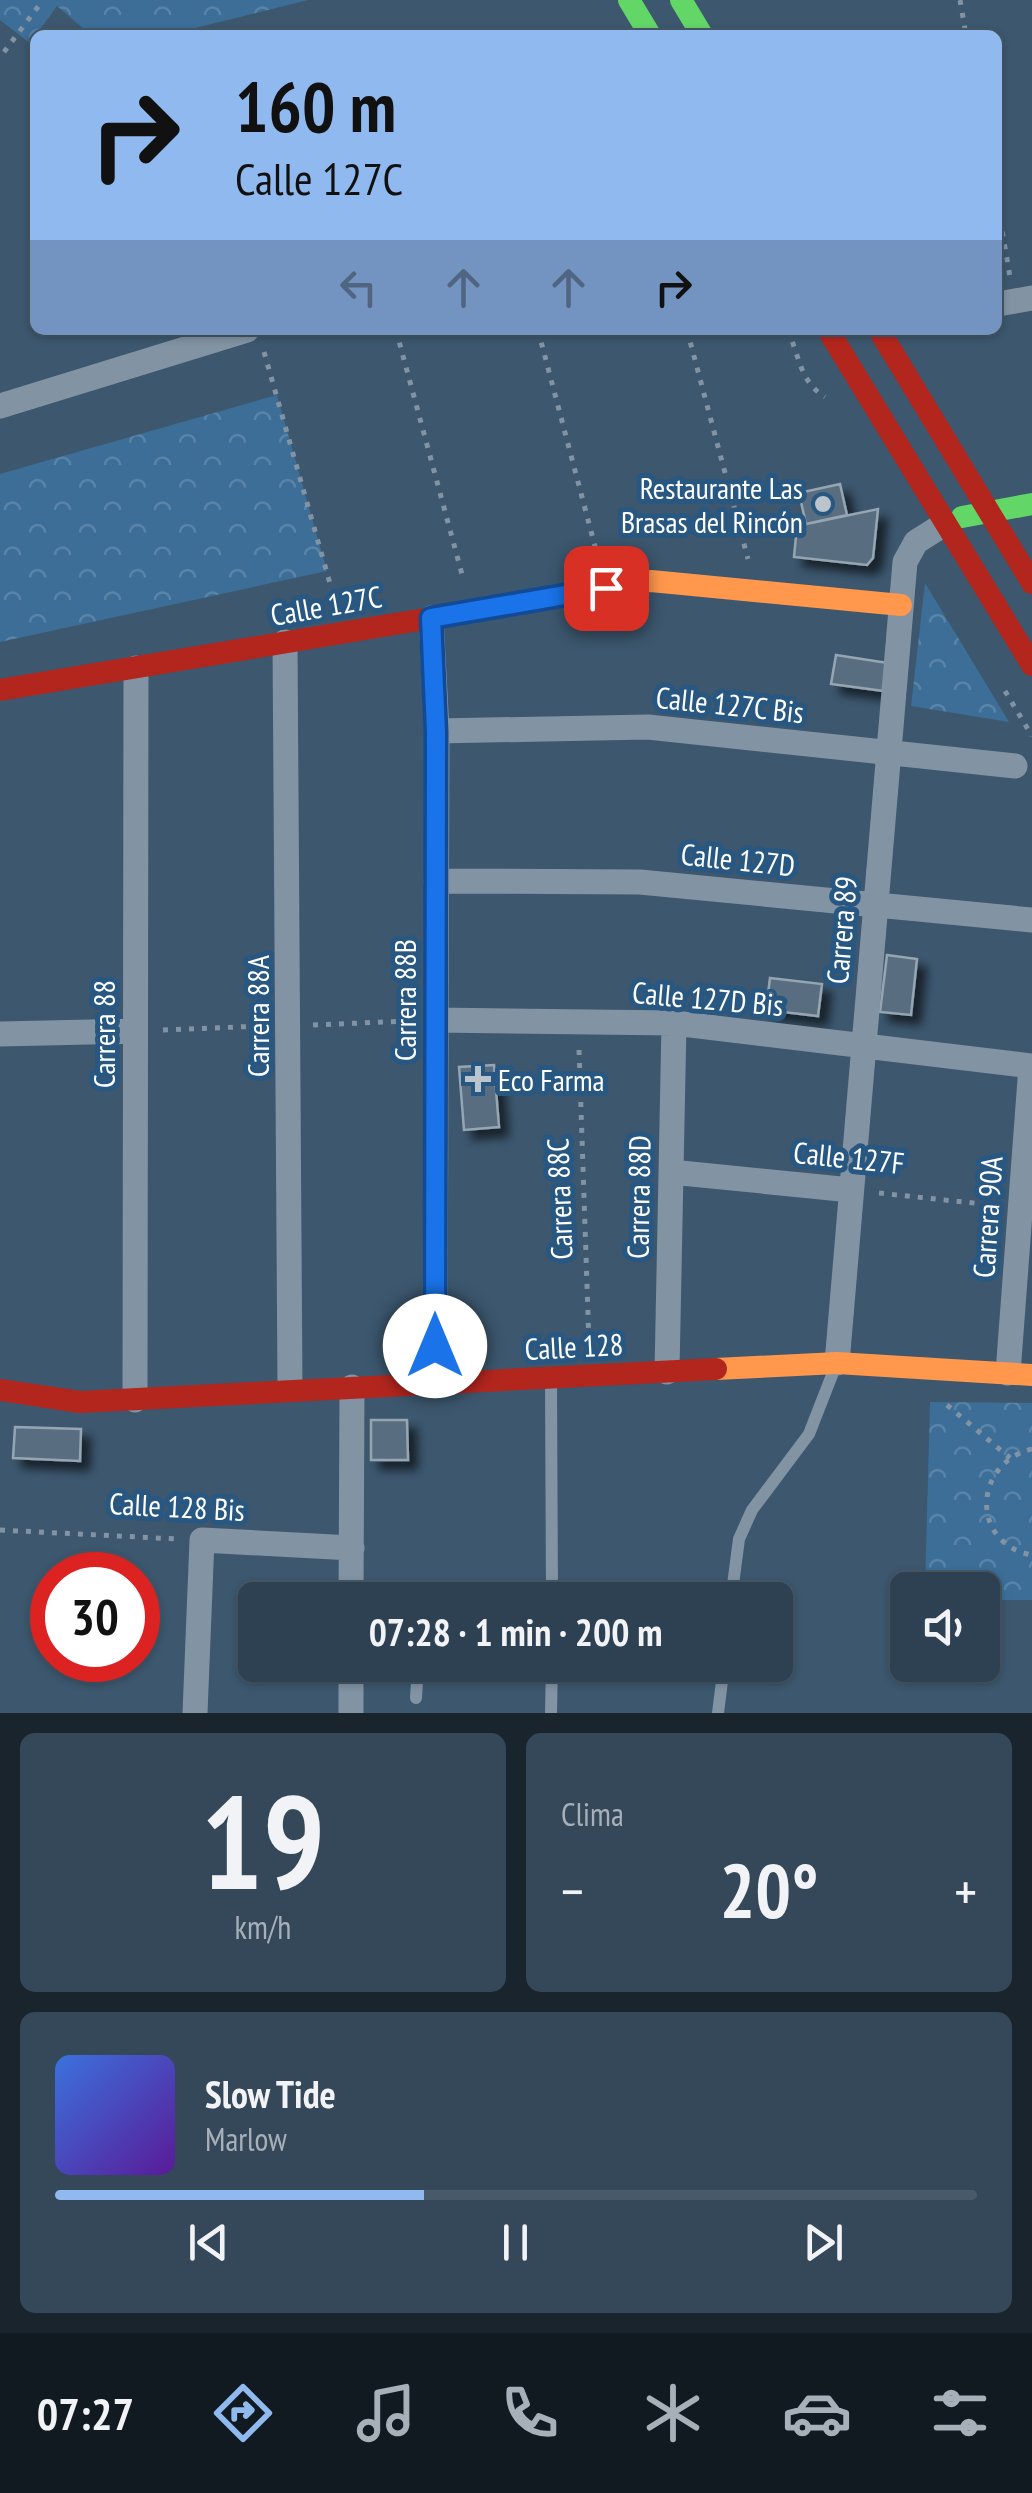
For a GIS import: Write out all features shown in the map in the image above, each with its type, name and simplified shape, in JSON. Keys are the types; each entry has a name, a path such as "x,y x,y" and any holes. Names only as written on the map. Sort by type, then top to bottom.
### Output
{"street":[{"path":"629,0 647,30"},
{"path":"681,0 699,30"},
{"path":"831,335 1032,665"},
{"path":"882,335 1032,583"},
{"path":"0,406 255,338"},
{"path":"946,523 1032,504"},
{"name":"Carrera 89","path":"837,1363 901,605 908,552 928,531 946,523"},
{"name":"Calle 127C","path":"0,690 651,581 901,605"},
{"name":"Carrera 88B","path":"431,618 436,732 435,1383"},
{"name":"Carrera 88A","path":"285,642 290,1389"},
{"name":"Carrera 88","path":"134,1400 136,668"},
{"name":"Calle 127C Bis","path":"436,732 648,727 1016,766"},
{"name":"Calle 127D","path":"436,881 640,882 1032,920"},
{"name":"Calle 127D Bis","path":"436,1020 674,1024 1032,1066"},
{"name":"Carrera 88D","path":"667,1372 674,1024"},
{"path":"0,1034 136,1031"},
{"name":"Carrera 90A","path":"1020,1374 1020,1208 1032,1066"},
{"name":"Calle 127F","path":"671,1172 851,1190"},
{"name":"Calle 128","path":"0,1390 80,1402 837,1363 1020,1374"},
{"path":"351,1582 352,1387"},
{"path":"195,1713 202,1540"},
{"name":"Calle 128 Bis","path":"202,1540 352,1548"},
{"path":"351,1682 351,1713"}],"lane":[{"path":"734,1582 739,1540 752,1510 809,1434 837,1363"},
{"path":"550,1377 552,1582"},
{"path":"416,1698 417,1682"},
{"path":"551,1713 552,1682"},
{"path":"718,1713 722,1682"}],"path":[{"path":"4,52 43,0"},
{"path":"960,0 965,30"},
{"path":"1002,228 1015,301"},
{"path":"397,335 472,610"},
{"path":"539,335 606,588"},
{"path":"688,335 756,589"},
{"path":"255,338 344,632"},
{"name":"Carrera 88C","path":"578,1022 590,1375"},
{"name":"Calle 127F","path":"851,1190 1020,1208"},
{"path":"941,1401 1010,1458"},
{"path":"1032,1449 1010,1458 991,1477 986,1513 1004,1544 1032,1556"},
{"name":"Calle 128 Bis","path":"0,1530 202,1540"}],"green space":[{"path":"0,0 308,0 187,30 85,30 57,6 39,30 30,30 30,43 0,20"},
{"path":"277,395 327,571 0,642 0,474"},
{"path":"925,583 1009,722 911,706"},
{"path":"930,1402 1032,1403 1032,1600 1000,1600 1000,1572 925,1572"}],"building":[{"name":"Restaurante Las Brasas del Rincón","path":"840,484 847,515 806,524 799,493"},
{"path":"878,509 873,558 867,565 794,557 797,526"},
{"path":"836,655 888,663 884,691 831,684"},
{"path":"887,955 917,959 911,1015 880,1012"},
{"path":"770,978 822,984 818,1016 766,1010"},
{"path":"494,1065 499,1127 464,1130 459,1067"},
{"path":"371,1420 407,1420 408,1460 371,1460"},
{"path":"15,1427 81,1429 80,1461 13,1458"}],"traffic: fast":[{"path":"629,0 647,30"},
{"path":"681,0 699,30"},
{"path":"962,517 1032,504"}],"traffic: slow":[{"path":"431,618 651,581 901,605"},
{"path":"716,1369 837,1363 1032,1375"}],"traffic: jam":[{"path":"831,335 1032,665"},
{"path":"882,335 1032,583"},
{"path":"0,690 431,618"},
{"path":"0,1390 80,1402 716,1369"}],"place":[{"name":"Restaurante Las Brasas del Rincón","path":"823,504"},
{"name":"Eco Farma","path":"478,1079"}],"route":[{"path":"435,1346 436,732 431,618 606,588"}]}
